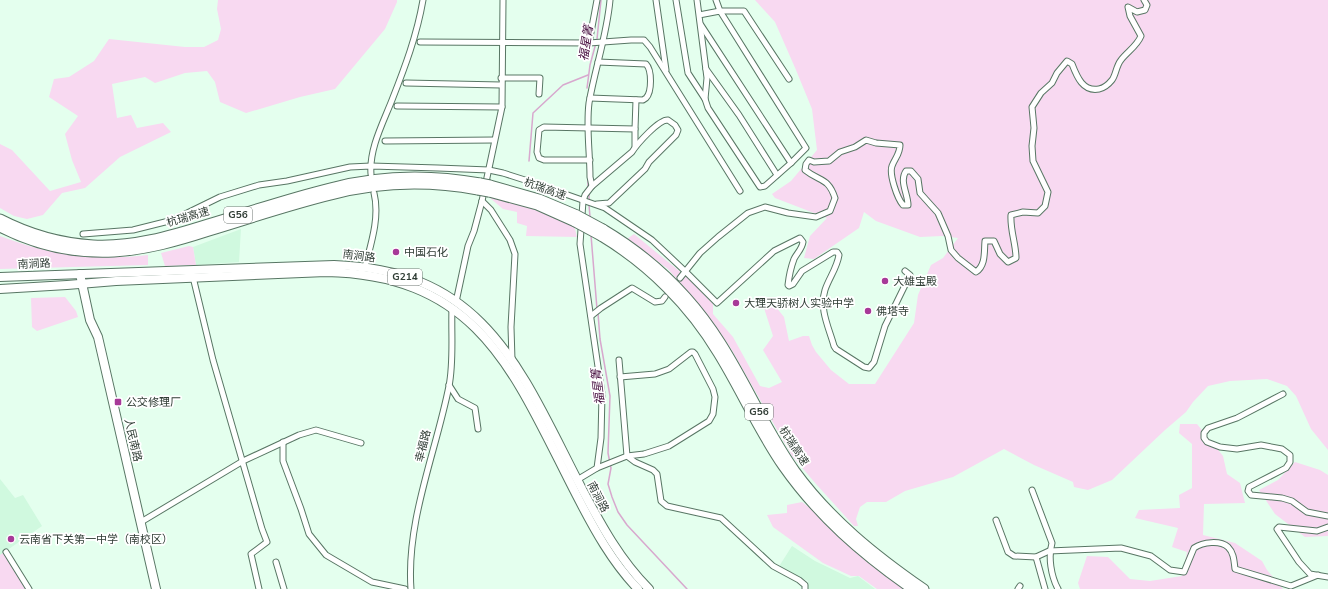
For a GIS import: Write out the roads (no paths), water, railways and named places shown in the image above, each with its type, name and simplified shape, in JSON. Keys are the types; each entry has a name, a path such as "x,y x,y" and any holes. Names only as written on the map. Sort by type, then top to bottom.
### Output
{"highway":[{"name":"杭瑞高速","path":"0,219 31,233 63,241 93,245 123,244 148,241 350,183 378,179 412,177 451,179 490,188 576,218 635,250 680,291 699,313 727,354 778,444 795,470 820,502 842,525 867,547 924,589"},
{"name":"杭瑞高速","path":"0,227 40,243 76,251 114,252 154,247 324,196 372,187 431,184 479,186"},
{"name":"杭瑞高速","path":"602,233 650,272 694,318 719,354 777,457 815,507 858,549 912,589"}],"main road":[{"name":"南涧路","path":"0,277 342,265 365,267 388,272 418,281 434,288 487,328 512,360 535,398 603,544 638,589"},
{"name":"南涧路","path":"0,289 193,277 326,272 358,274 382,278 410,286 454,304 481,333 510,370 574,482 613,546 628,566 649,589"},
{"name":"人民南路","path":"80,274 90,320 98,337 156,589"}],"street":[{"path":"371,174 370,166 379,134 410,53 423,0"},
{"name":"幸福路","path":"411,589 411,546 430,458 449,385 454,304 468,246 474,231 482,201 502,107 501,78 503,0"},
{"path":"590,43 597,0"},
{"path":"592,186 588,111 601,42 608,19 610,0"},
{"path":"656,0 666,73"},
{"path":"676,0 688,73 705,99 708,108 760,187 765,186 791,164 806,148 720,11 716,0"},
{"path":"697,0 707,78 705,99"},
{"path":"680,278 700,253 718,236 748,213 765,207 788,213 816,217 830,211 836,198 831,187 821,179 805,170 806,164 809,160 814,162 829,161 840,152 855,147 866,140 876,143 900,145 900,150 891,170 898,199 903,205 908,205 903,175 906,171 911,171 918,179 920,193 938,213 948,236 951,250 968,266 976,272 980,269 984,262 985,241 994,241 1000,254 1008,262 1016,258 1016,247 1011,232 1011,215 1023,212 1038,213 1045,206 1048,192 1033,160 1032,146 1034,128 1032,107 1041,93 1052,83 1057,73 1068,61 1072,64 1083,85 1093,90 1104,88 1112,80 1119,62 1139,41 1141,36 1130,16 1128,7 1137,12 1145,10 1147,5 1144,0"},
{"path":"699,15 720,11 744,11 789,79"},
{"path":"700,23 791,164"},
{"path":"420,42 590,43 644,40 650,47 740,191"},
{"path":"590,98 636,100 645,99 649,95 650,70 643,63 598,62"},
{"path":"706,68 739,115 777,175"},
{"path":"501,78 540,78 539,94"},
{"path":"406,83 501,85"},
{"path":"635,146 636,100"},
{"path":"397,106 502,107"},
{"path":"594,204 606,204 609,202 645,169 649,162 676,135 678,130 670,121 662,121 635,146 632,152 592,186 585,195 580,244 593,315 602,394 601,438 597,468"},
{"path":"590,160 544,160 539,158 537,152 538,133 542,128 635,129"},
{"path":"385,141 494,140"},
{"path":"83,234 139,228 173,220 220,198 259,185 287,182 350,167 370,166 489,170 528,181 594,204 612,212 652,240 717,303 774,251 800,238 803,242 791,267 788,278 788,285 790,286 802,271 833,252 837,252 839,255 838,264 824,292 824,314 836,349 864,367 869,368 874,362 885,326 910,275 905,271"},
{"path":"365,267 376,214 374,193"},
{"path":"482,201 491,210 510,240 514,254 511,327 512,360"},
{"path":"193,277 213,360 267,542 250,554 259,589"},
{"path":"593,315 601,308 632,288 654,302 662,301 665,297"},
{"path":"574,482 597,468 613,461 627,456 644,454 669,446 704,425 709,421 713,414 715,397 713,389 693,352 690,352 669,369 655,374 620,376"},
{"path":"619,360 627,456 634,462 653,470 657,474 661,501 667,506 722,518 773,566 799,580 805,585 805,589"},
{"path":"449,385 458,400 475,408 478,429"},
{"path":"1283,394 1237,418 1208,428 1204,432 1204,438 1207,442 1226,448 1237,449 1261,446 1282,449 1290,455 1290,462 1286,468 1249,487 1248,491 1252,495 1282,498 1292,501 1307,512 1328,516"},
{"path":"141,522 243,461 299,435 316,430 361,443"},
{"path":"283,442 283,461 309,534 326,555 372,582 405,589"},
{"path":"1032,490 1052,543 1050,559 1055,583 1058,589"},
{"path":"996,520 1008,552 1014,556 1036,557 1050,551 1121,548 1151,556 1170,570 1184,572 1194,548 1206,542 1228,547 1234,557 1235,569 1292,586 1318,575"},
{"path":"1328,527 1318,531 1280,527 1277,529 1298,562 1310,574 1328,577"},
{"path":"6,552 29,589"},
{"path":"1036,557 1045,589"},
{"path":"276,562 284,589"}],"waterway":[{"name":"福星箐","path":"587,88 590,65 597,39 601,0"},
{"path":"529,161 533,113 563,85 588,75"},
{"name":"福星箐","path":"588,179 588,187"},
{"name":"福星箐","path":"589,193 589,201"},
{"name":"福星箐","path":"589,205 590,217"},
{"name":"福星箐","path":"591,235 597,309"},
{"name":"福星箐","path":"598,313 600,339 610,396 608,453 611,468 608,484 612,497 618,512 627,525 687,589"}],"place":[{"name":"中国石化","path":"396,252"},
{"name":"大雄宝殿","path":"885,281"},
{"name":"大理天骄树人实验中学","path":"736,303"},
{"name":"佛塔寺","path":"868,311"},
{"name":"公交修理厂","path":"118,402"},
{"name":"云南省下关第一中学（南校区）","path":"11,539"}]}
